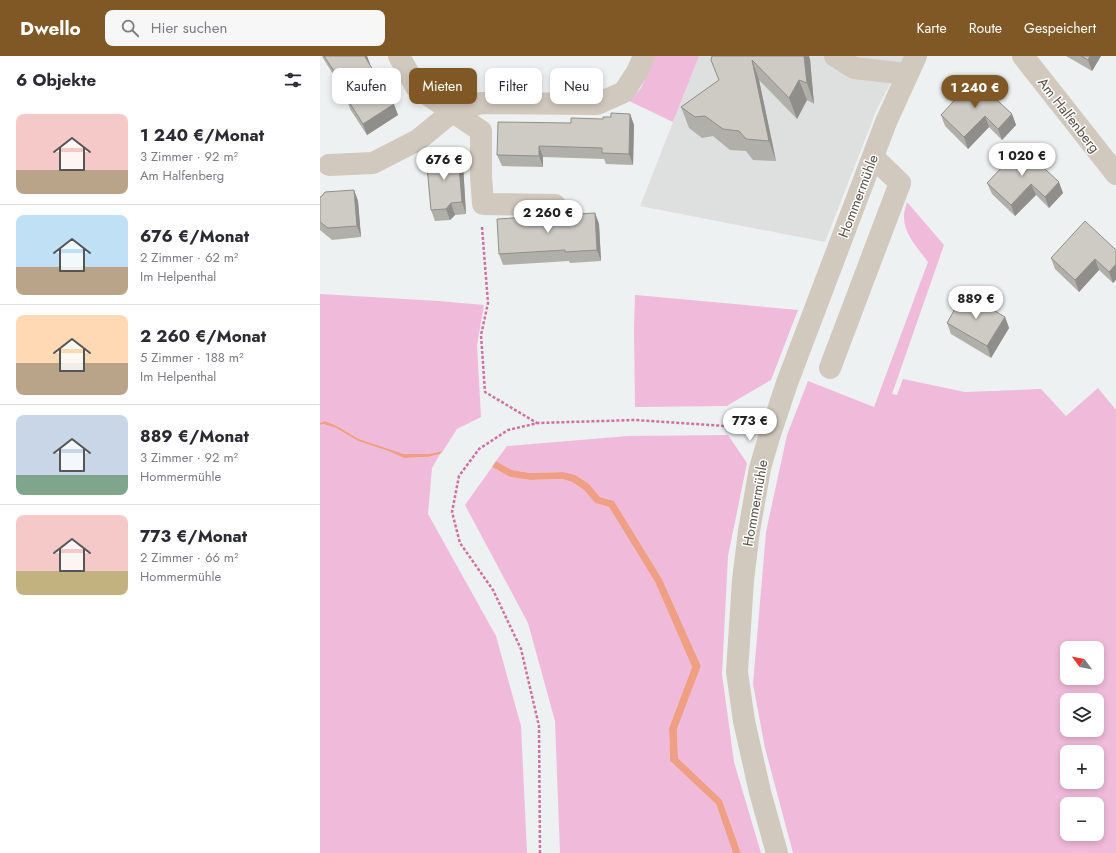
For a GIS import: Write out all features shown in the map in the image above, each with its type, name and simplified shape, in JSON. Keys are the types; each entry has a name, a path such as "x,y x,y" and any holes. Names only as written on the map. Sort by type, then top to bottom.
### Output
{"street":[{"path":"399,56 416,87 481,131 481,176 483,204 555,205"},
{"path":"329,165 373,164 418,140 452,112 481,103 597,104 624,92 637,72 644,56"},
{"path":"835,56 854,68 912,65"},
{"name":"Am Halfenberg","path":"1023,56 1116,174"},
{"name":"Hommermühle","path":"777,853 760,792 744,721 737,672 743,580 749,531 760,468 787,383 886,122 912,65"},
{"path":"830,368 900,183 873,158"}],"path":[{"path":"483,204 482,222 488,303 482,334 485,392 538,423"},
{"path":"540,853 539,726 521,649 493,590 460,543 452,512 459,476 480,448 508,430 538,423 635,420 725,426 770,434"}],"shaded area":[{"path":"654,56 699,56 673,122 629,101 641,88"},
{"path":"699,56 905,56 877,109 825,242 640,206"},
{"path":"907,202 944,245 892,394 897,395 903,379 965,392 1041,389 1066,416 1098,388 1116,410 1116,853 793,853 765,748 753,684 766,532 787,435 808,381 874,407 928,262 909,235 904,222"},
{"path":"320,294 484,305 477,345 481,417 457,429 443,451 428,454 404,454 359,439 325,421 320,423"},
{"path":"635,295 798,310 771,380 727,406 635,407"},
{"path":"325,421 359,439 404,454 428,454 443,451 440,454 428,457 404,458 358,441 336,428 323,424 320,425 320,423"},
{"path":"323,424 336,428 358,441 404,458 428,457 440,454 432,468 428,514 496,636 521,726 527,853 320,853 320,425"},
{"path":"728,435 747,463 728,556 722,674 734,762 761,853 741,853 722,800 678,758 677,729 701,666 662,579 614,501 600,497 589,484 563,472 530,473 512,470 496,461 507,446 628,436"},
{"path":"496,461 512,470 530,473 563,472 575,475 589,484 600,497 614,501 662,579 701,666 677,729 678,758 722,800 741,853 733,853 716,804 670,761 669,728 692,667 655,582 609,507 595,503 584,490 572,482 562,479 530,480 510,477 492,467"},
{"path":"492,467 510,477 530,480 562,479 572,482 584,490 595,503 609,507 655,582 692,667 669,728 670,761 716,804 733,853 560,853 555,721 528,623 465,505"}],"building":[{"path":"324,56 366,56 365,57 372,68 332,68"},
{"path":"712,56 804,56 807,83 799,80 789,98 752,60 769,141 746,139 739,131 723,129 705,116 695,117 681,107 719,80 711,60"},
{"path":"1081,56 1090,56 1088,60"},
{"path":"974,79 1012,114 998,129 985,116 964,137 941,115"},
{"path":"350,104 394,104 363,124"},
{"path":"611,113 630,114 629,154 602,153 602,148 539,146 539,156 497,155 498,122 571,123 571,118 603,119 603,117 611,117"},
{"path":"1021,147 1059,182 1045,197 1031,184 1011,205 987,183"},
{"path":"458,154 462,202 451,203 446,209 431,210 426,156"},
{"path":"354,190 357,226 328,228 320,222 320,197 325,192"},
{"path":"595,213 597,250 565,252 565,250 499,254 497,219"},
{"path":"1085,221 1116,250 1116,264 1109,272 1095,259 1075,280 1051,258"},
{"path":"964,293 1005,317 987,346 947,323"}]}
